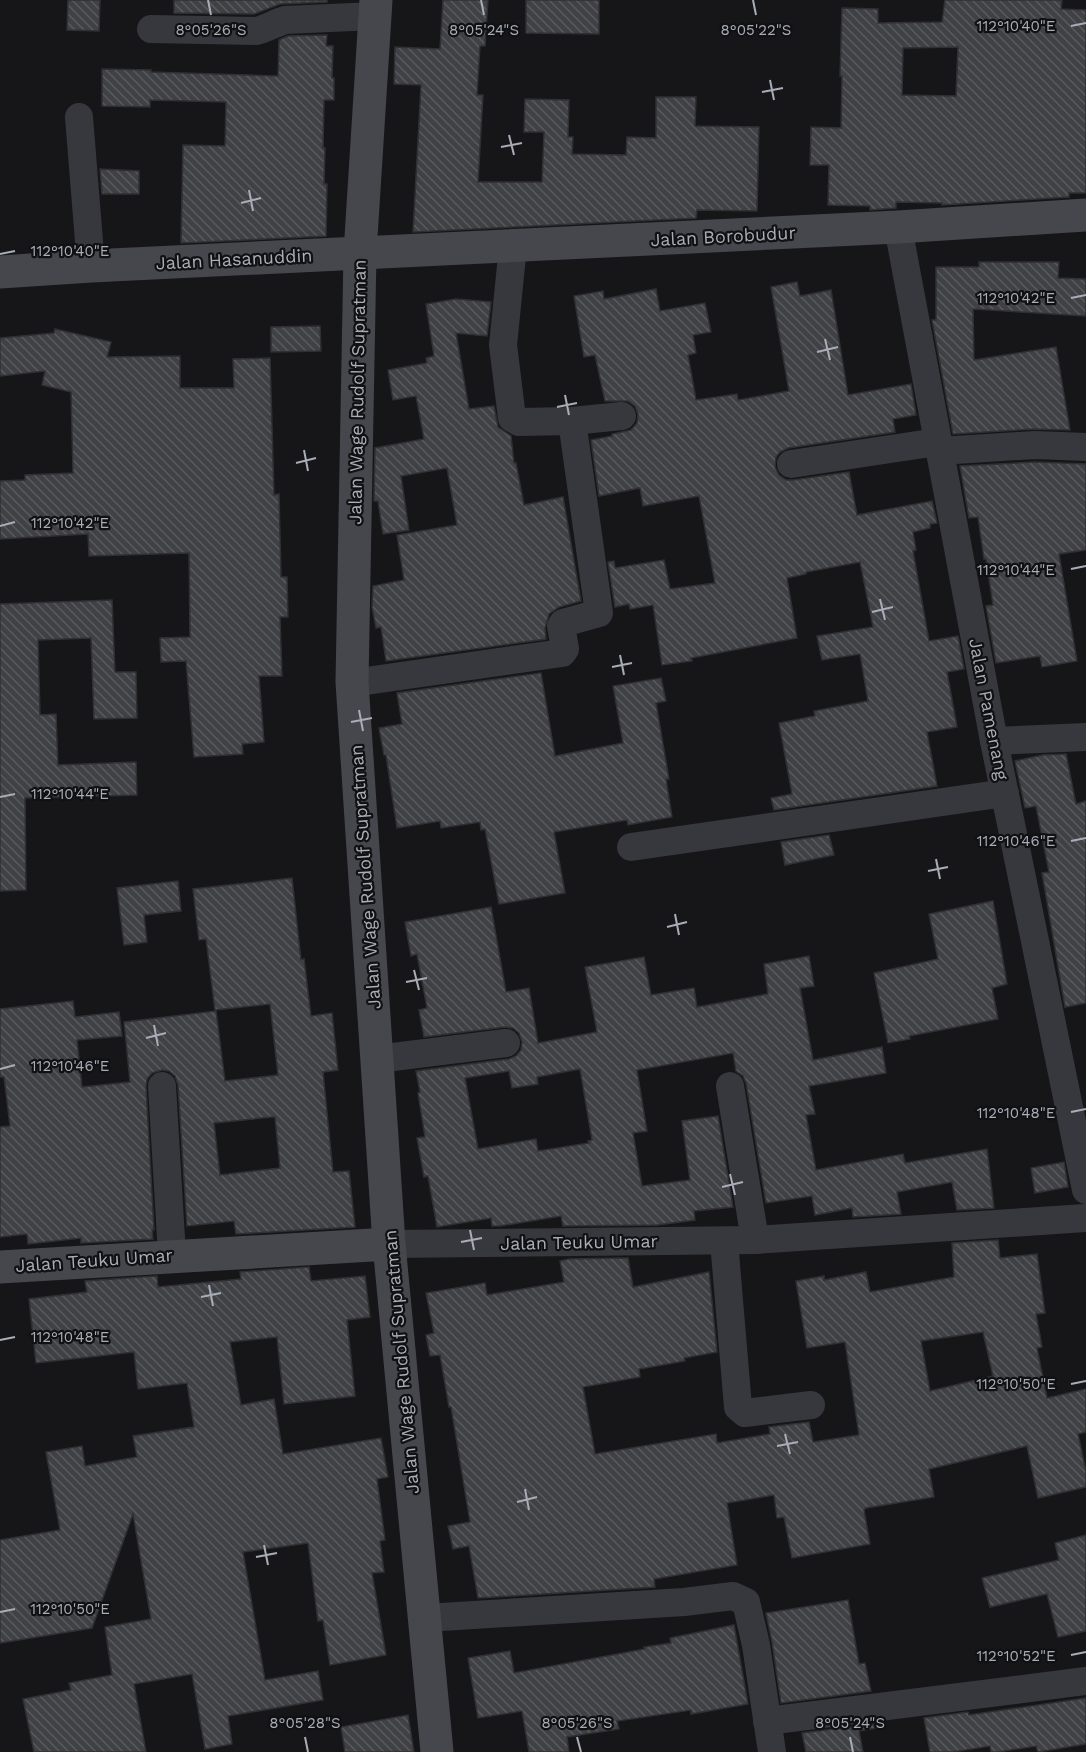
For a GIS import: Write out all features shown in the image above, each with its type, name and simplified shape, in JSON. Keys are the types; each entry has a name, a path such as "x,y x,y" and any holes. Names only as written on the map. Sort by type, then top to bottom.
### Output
{"street":[{"path":"151,29 256,31 265,30 272,24 285,20 375,8"},
{"name":"Jalan Wage Rudolf Supratman","path":"375,8 360,253 352,683 389,1244 437,1752"},
{"path":"79,117 91,266"},
{"name":"Jalan Borobudur","path":"360,253 898,227 1086,215"},
{"name":"Jalan Pamenang","path":"898,227 994,741 1086,1190"},
{"path":"513,246 505,331 512,418 519,422 572,421 622,416"},
{"name":"Jalan Hasanuddin","path":"0,272 360,253"},
{"path":"352,683 562,653 565,649 561,626 563,623 599,614 572,421"},
{"path":"791,464 938,446 1086,447"},
{"path":"994,741 1086,736"},
{"path":"631,847 1005,793"},
{"path":"377,1059 506,1042"},
{"path":"162,1086 172,1255"},
{"path":"730,1086 755,1240"},
{"name":"Jalan Teuku Umar","path":"0,1267 172,1255 389,1244 755,1240 1086,1218"},
{"path":"724,1240 738,1407 745,1413 811,1405"},
{"path":"425,1618 684,1602 733,1596 746,1602 756,1645 771,1752"},
{"path":"767,1721 1086,1681"}],"building":[{"path":"68,0 100,0 99,31 67,30"},
{"path":"174,0 327,0 327,2 280,4 254,14 174,13"},
{"path":"443,0 488,0 485,46 480,46 477,95 483,95 478,182 542,182 544,132 524,132 525,99 569,100 568,137 573,137 572,154 626,155 627,137 656,138 656,97 696,97 695,126 759,127 757,211 697,210 696,218 413,232 421,85 394,84 395,47 440,49"},
{"path":"526,0 599,0 599,34 526,33"},
{"path":"945,0 1062,0 1061,9 1086,10 1086,193 1069,193 1069,197 942,205 942,203 896,202 896,208 870,210 870,206 828,205 829,165 810,165 811,127 841,128 842,8 878,9 878,23 942,22","holes":["958,47 956,96 902,95 903,48"]},
{"path":"327,35 326,46 333,46 334,100 324,100 326,236 181,243 183,145 225,146 226,102 150,100 150,107 102,106 102,69 278,76 279,40 288,36"},
{"path":"100,169 139,171 139,194 102,194"},
{"path":"979,262 1059,262 1058,278 1086,279 1086,316 973,309 974,360 1056,347 1070,430 1034,429 953,434 932,320 936,320 936,267 979,267"},
{"path":"797,282 800,296 831,290 848,395 911,384 916,415 893,419 895,432 788,448 776,457 775,467 779,475 786,480 849,472 857,515 932,501 937,523 930,524 930,528 913,532 916,550 913,551 929,641 958,636 964,669 947,672 957,727 927,732 937,786 774,810 771,798 792,794 779,723 815,716 814,711 868,701 860,654 822,660 817,636 873,627 860,562 787,578 797,638 691,658 692,661 662,665 653,605 630,609 629,604 615,607 608,562 614,561 615,568 664,560 670,589 715,583 699,496 643,506 640,488 599,496 591,440 631,430 637,423 638,414 635,406 628,401 605,401 595,355 584,357 574,296 603,291 604,299 656,289 660,311 705,303 711,332 693,335 696,353 688,355 696,400 737,394 738,400 789,391 771,287"},
{"path":"456,299 491,302 487,336 456,333 469,409 494,406 498,427 511,436 514,463 516,463 524,505 563,497 581,601 559,607 549,614 545,628 546,639 386,661 381,627 376,628 372,607 373,586 404,580 397,535 457,525 447,468 401,476 409,530 383,534 378,501 374,501 375,448 424,439 416,396 393,400 388,370 427,363 426,358 434,356 426,304"},
{"path":"320,326 321,351 271,352 271,327"},
{"path":"55,329 111,342 107,357 180,356 180,388 234,388 233,359 270,358 274,495 279,494 281,577 287,577 288,617 280,617 282,676 259,676 264,742 242,744 243,754 194,757 186,661 161,662 160,638 190,637 189,553 89,556 88,534 0,539 0,481 25,480 25,475 73,473 71,392 42,385 45,371 0,376 0,338 54,333"},
{"path":"1035,462 1086,464 1086,550 1059,554 1077,661 1042,667 1040,656 996,663 986,606 993,605 986,559 984,559 978,517 969,518 960,466"},
{"path":"112,600 115,672 136,672 137,718 94,719 91,638 38,640 40,715 56,714 58,765 136,762 137,795 25,798 26,890 0,891 0,604"},
{"path":"541,673 555,756 623,743 613,686 661,678 666,701 656,703 669,779 666,779 672,817 628,825 627,820 554,832 565,893 499,904 485,829 481,830 480,822 441,828 440,821 397,828 386,755 384,755 379,728 402,724 397,693"},
{"path":"1066,754 1076,804 1086,801 1086,1003 1065,1007 1042,873 1049,872 1036,806 1025,808 1015,761 1043,755"},
{"path":"829,835 834,855 785,865 781,842"},
{"path":"292,878 301,960 304,959 311,1016 332,1013 338,1070 323,1072 333,1172 349,1171 355,1227 236,1234 234,1221 187,1226 178,1085 175,1076 169,1071 162,1070 152,1073 147,1079 146,1087 153,1239 81,1243 81,1238 28,1244 27,1234 0,1237 0,1127 10,1126 4,1077 0,1077 0,1009 73,1001 75,1017 119,1012 122,1036 77,1040 82,1087 130,1082 124,1022 216,1011 225,1081 278,1075 270,1004 215,1010 206,939 199,940 193,889","holes":["275,1117 280,1168 220,1175 214,1123"]},
{"path":"178,881 181,911 144,915 147,942 124,945 117,888"},
{"path":"993,901 1007,984 992,988 998,1019 909,1036 910,1039 888,1043 874,973 938,959 929,914"},
{"path":"491,907 506,992 529,988 538,1043 597,1032 585,967 644,957 651,995 694,988 697,1007 768,994 764,964 809,956 814,986 800,988 813,1060 882,1047 886,1073 809,1086 815,1114 806,1115 816,1170 903,1154 905,1163 987,1149 994,1208 957,1210 952,1182 897,1192 901,1214 853,1217 852,1208 815,1215 812,1196 766,1203 746,1083 743,1076 736,1071 733,1053 637,1070 647,1131 633,1133 642,1186 690,1180 682,1121 718,1116 733,1207 694,1211 695,1220 657,1225 563,1226 561,1216 500,1226 492,1226 491,1218 437,1227 428,1176 424,1177 417,1138 425,1137 416,1071 509,1059 521,1050 522,1042 519,1033 513,1028 505,1027 424,1037 419,1010 427,1008 417,954 411,956 405,922","holes":["580,1069 592,1140 588,1141 589,1143 538,1151 536,1139 478,1149 465,1078 509,1071 512,1088 538,1084 537,1077"]},
{"path":"1064,1162 1068,1187 1035,1193 1031,1168"},
{"path":"998,1240 1000,1258 1037,1254 1045,1313 1036,1314 1042,1347 1037,1348 1047,1398 1086,1389 1086,1432 1078,1434 1086,1471 1086,1487 1038,1498 1027,1446 929,1469 934,1497 866,1508 864,1510 870,1544 792,1558 784,1517 777,1518 774,1495 727,1503 737,1565 654,1579 655,1587 478,1598 469,1546 453,1549 448,1526 470,1522 440,1355 430,1356 426,1335 434,1333 426,1293 485,1283 487,1295 564,1282 560,1261 569,1259 628,1258 633,1287 709,1272 717,1352 684,1358 685,1361 639,1369 640,1377 583,1387 595,1454 716,1434 717,1443 770,1434 769,1427 809,1422 813,1442 859,1435 845,1342 807,1348 796,1281 824,1276 824,1280 866,1272 870,1292 954,1277 952,1243","holes":["983,1332 993,1376 930,1391 921,1341"]},
{"path":"309,1267 311,1281 365,1276 370,1317 347,1320 355,1396 284,1404 277,1337 230,1342 241,1405 274,1399 283,1454 381,1438 388,1477 377,1479 385,1540 380,1541 384,1572 372,1573 386,1655 330,1665 323,1620 318,1621 308,1543 243,1552 265,1680 318,1671 323,1700 228,1716 232,1744 205,1749 192,1674 134,1684 146,1752 34,1752 23,1699 71,1690 69,1683 112,1675 105,1627 151,1619 133,1514 92,1628 0,1643 0,1540 60,1530 46,1452 82,1446 85,1466 137,1457 133,1436 194,1427 187,1383 138,1389 134,1352 36,1363 29,1299 87,1292 85,1281 157,1276 158,1287 241,1279 240,1272"},
{"path":"1086,1535 1086,1631 1058,1637 1047,1594 990,1607 982,1578 1059,1560 1055,1543"},
{"path":"848,1600 859,1664 865,1663 871,1691 781,1703 766,1613"},
{"path":"734,1625 748,1704 691,1714 691,1710 617,1721 619,1729 567,1737 569,1752 529,1752 522,1711 478,1718 468,1658 510,1651 514,1673 645,1649 644,1647 671,1643 670,1638"},
{"path":"1086,1698 1086,1744 1038,1752 1036,1746 991,1752 990,1746 953,1752 930,1752 924,1718 968,1712 969,1715"},
{"path":"408,1715 414,1752 345,1752 341,1727"},
{"path":"876,1724 877,1728 859,1731 863,1752 806,1752 802,1733"}]}
